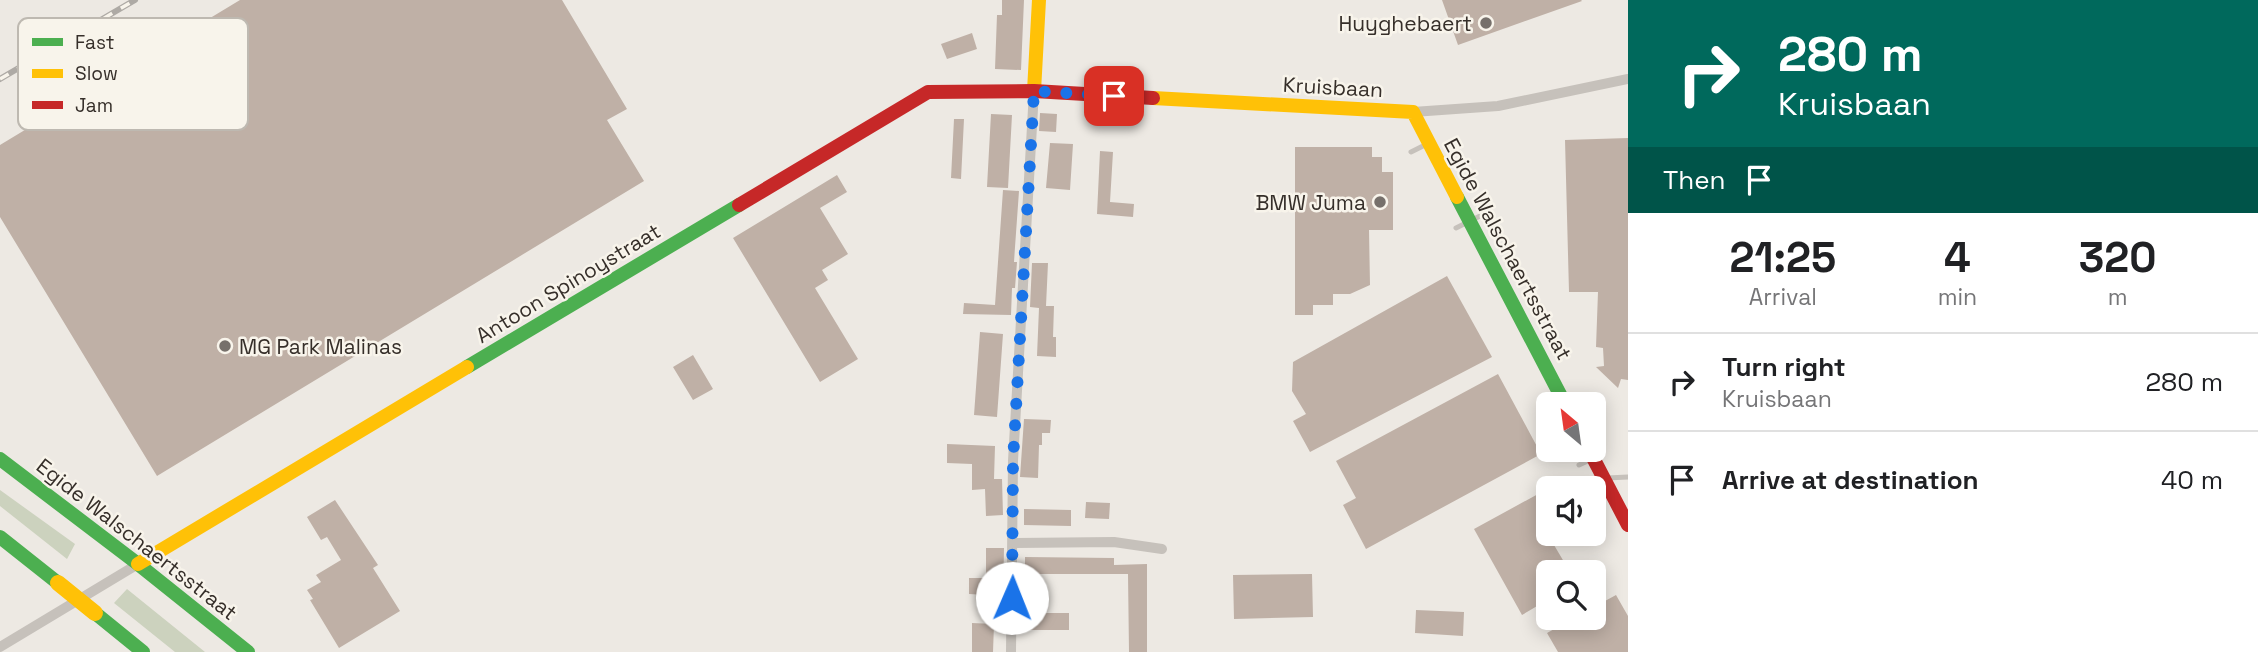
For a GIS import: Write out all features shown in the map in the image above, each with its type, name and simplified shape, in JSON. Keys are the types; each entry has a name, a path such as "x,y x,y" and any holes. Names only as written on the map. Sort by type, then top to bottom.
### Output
{"main road":[{"path":"1034,91 1039,0"},
{"name":"Kruisbaan","path":"1034,91 1413,112"},
{"name":"Antoon Spinoystraat","path":"138,564 928,92 1034,91"},
{"name":"Egide Walschaertsstraat","path":"1413,112 1559,392"},
{"name":"Egide Walschaertsstraat","path":"0,459 248,652"},
{"path":"1590,462 1602,476"},
{"path":"1606,482 1628,525"},
{"path":"0,537 143,652"}],"street":[{"name":"Kruisbaan","path":"1413,112 1499,106 1628,79"},
{"path":"1011,652 1013,461 1034,91"},
{"path":"1013,543 1114,542 1162,549"},
{"path":"0,647 138,564"}],"lane":[{"path":"1411,152 1429,143"},
{"path":"1606,478 1628,477"}],"green space":[{"path":"0,490 75,544 67,559 0,506"},
{"path":"127,589 205,652 175,652 114,603"}],"building":[{"name":"MG Park Malinas","path":"240,0 562,0 627,109 607,120 644,181 157,476 0,217 0,145 25,130 248,130 248,18 210,18"},
{"path":"1002,0 1024,0 1021,70 995,69 997,15 1002,15"},
{"name":"Huyghebaert","path":"1442,0 1581,0 1582,1 1458,45"},
{"path":"972,33 977,49 947,59 941,44"},
{"path":"1040,113 1057,114 1056,132 1039,131"},
{"path":"991,114 1012,115 1008,188 987,187"},
{"path":"954,119 964,119 961,179 951,178"},
{"path":"1628,138 1628,380 1621,379 1618,388 1596,367 1604,366 1603,348 1596,347 1598,292 1569,292 1565,140"},
{"path":"1050,143 1073,144 1070,190 1046,188"},
{"path":"1295,147 1372,147 1372,157 1382,157 1382,172 1393,172 1393,230 1369,230 1370,285 1350,294 1333,294 1333,305 1313,305 1313,315 1295,315"},
{"path":"1100,151 1113,152 1110,202 1134,204 1133,217 1097,214"},
{"path":"837,175 847,192 820,208 848,254 822,270 828,280 815,288 858,359 820,382 733,238"},
{"path":"1003,190 1019,191 1014,262 1017,262 1011,315 963,314 964,303 995,305"},
{"path":"1032,263 1048,263 1046,306 1054,306 1053,337 1056,337 1056,357 1037,356 1039,308 1030,307"},
{"path":"1447,276 1492,357 1310,452 1293,421 1306,414 1292,391 1293,362"},
{"path":"980,332 1003,334 997,417 974,415"},
{"path":"693,355 713,389 693,400 673,367"},
{"path":"1498,374 1536,445 1536,457 1366,549 1343,505 1356,498 1336,461"},
{"path":"1024,419 1051,420 1050,433 1042,433 1042,445 1039,445 1038,478 1020,477"},
{"path":"947,444 995,446 994,479 1002,479 1003,515 986,516 985,489 972,490 972,464 947,463"},
{"path":"1536,495 1536,546 1555,546 1563,560 1536,560 1536,607 1522,615 1474,529"},
{"path":"335,500 378,565 373,568 400,611 339,648 310,600 313,599 307,590 321,582 316,575 341,560 327,537 321,540 307,517"},
{"path":"1086,502 1110,503 1109,519 1085,518"},
{"path":"1024,509 1071,510 1071,526 1024,525"},
{"path":"986,548 1004,548 1003,596 969,594 969,578 986,578"},
{"path":"1025,557 1114,558 1114,565 1147,564 1147,652 1129,652 1128,574 1025,574"},
{"path":"1312,574 1313,617 1234,619 1233,575"},
{"path":"1616,595 1628,616 1628,652 1558,652 1547,633 1552,630 1606,630 1606,600"},
{"path":"1416,610 1464,612 1463,636 1415,633"},
{"path":"1021,613 1069,613 1069,630 1021,630"},
{"path":"972,623 994,624 993,652 972,652"}],"railway":[{"path":"104,18 135,0"},
{"path":"0,79 18,68"}],"traffic: fast":[{"path":"1457,197 1559,392"},
{"path":"467,367 739,205"},
{"path":"0,459 248,652"},
{"path":"0,537 58,583"},
{"path":"95,613 143,652"}],"traffic: slow":[{"path":"1034,91 1039,0"},
{"path":"1153,98 1413,112 1457,197"},
{"path":"138,564 467,367"},
{"path":"58,583 95,613"}],"traffic: jam":[{"path":"739,205 928,92 1034,91 1153,98"},
{"path":"1595,462 1628,525"}],"place":[{"name":"Huyghebaert","path":"1486,23"},
{"name":"BMW Juma","path":"1380,202"},
{"name":"MG Park Malinas","path":"225,346"}],"route":[{"path":"1012,598 1013,461 1034,91 1114,96"}]}
